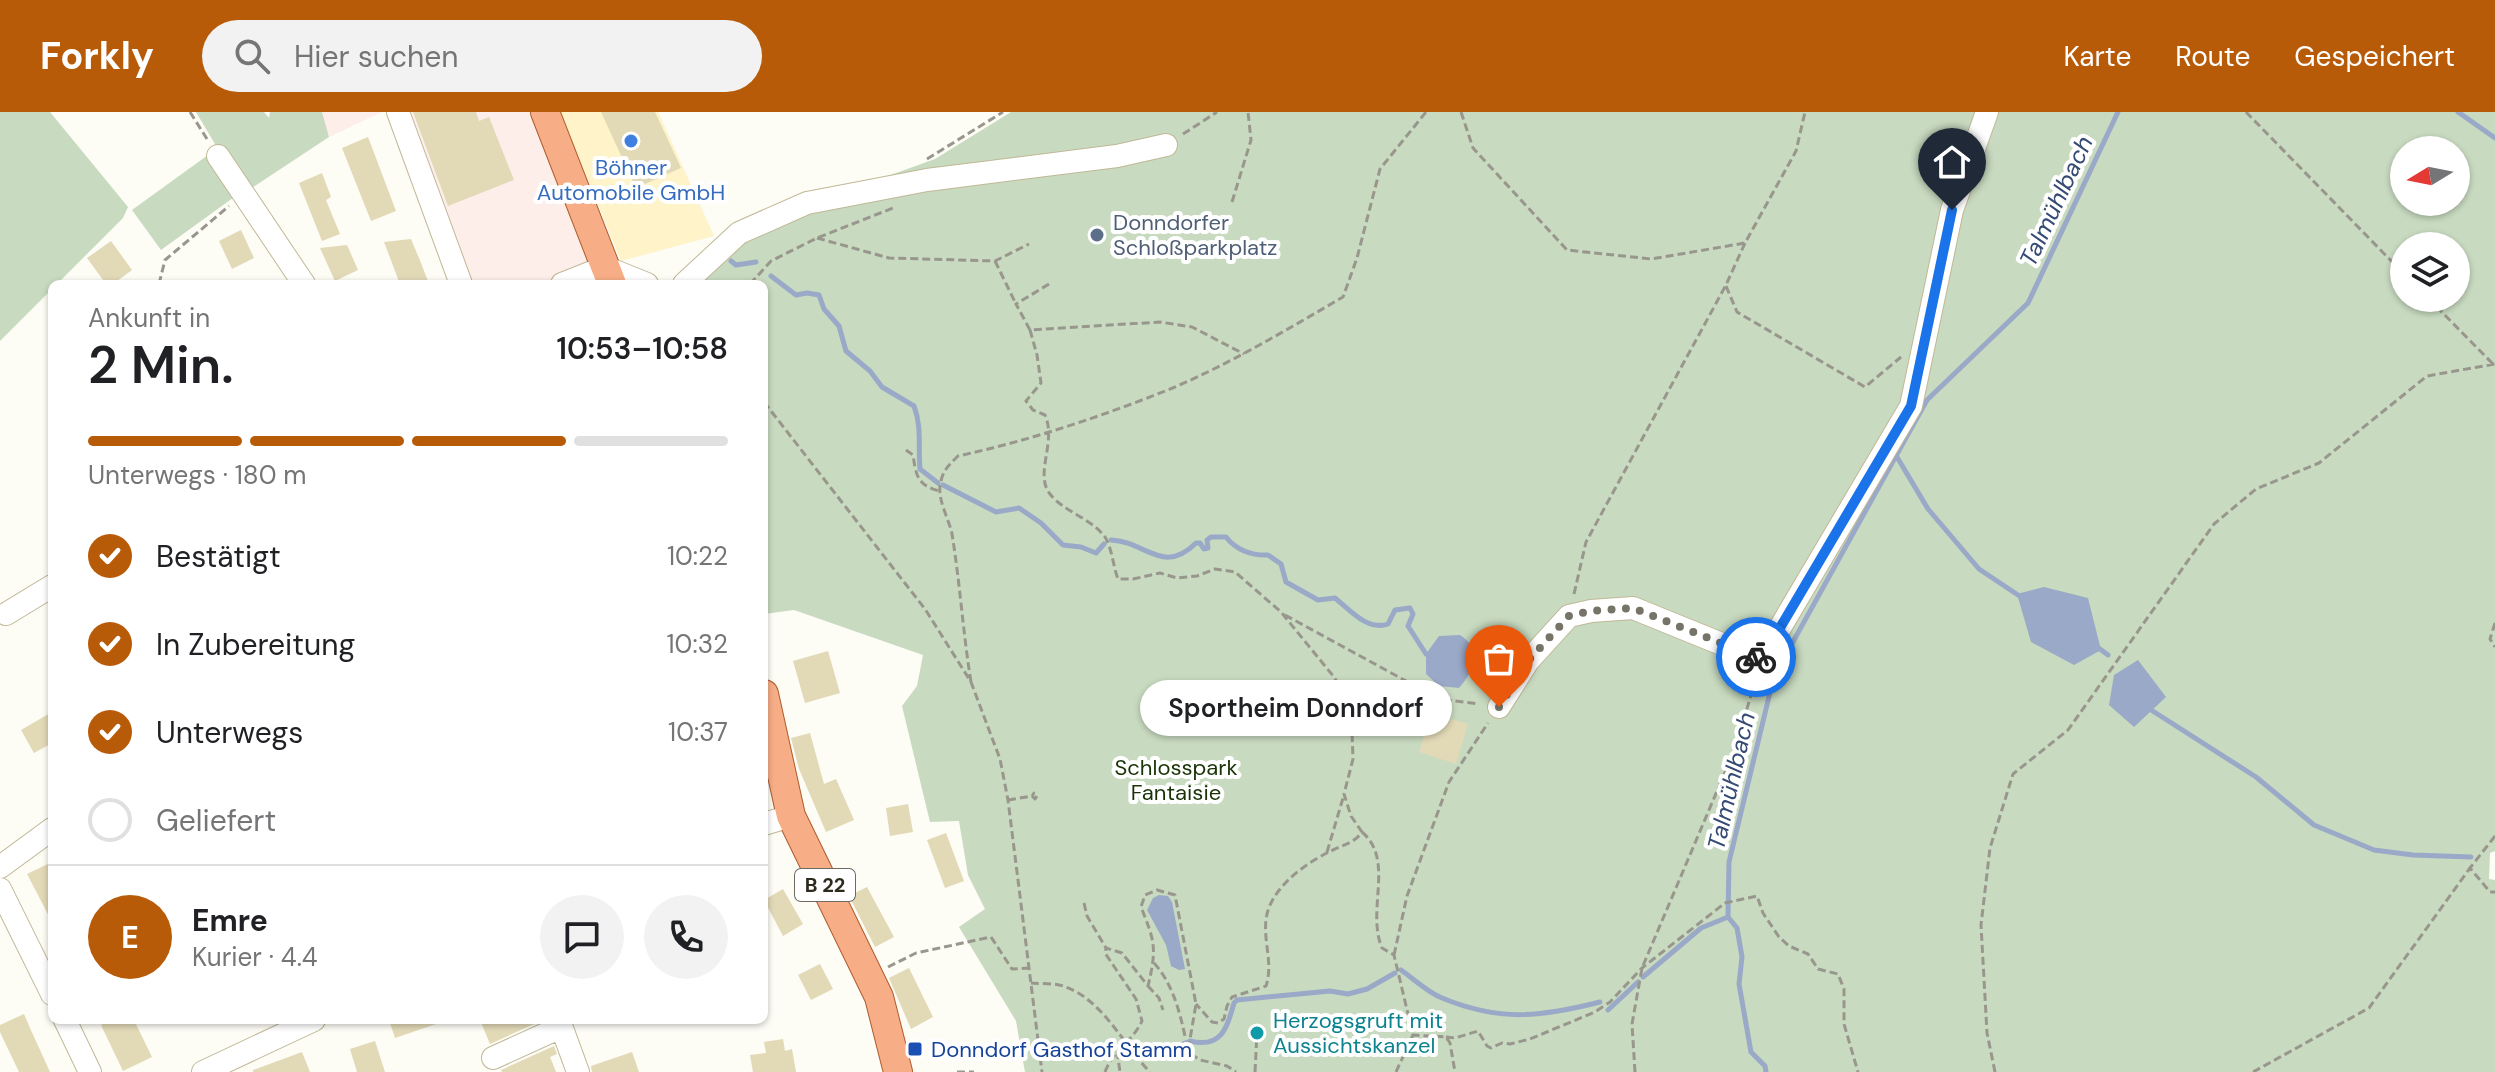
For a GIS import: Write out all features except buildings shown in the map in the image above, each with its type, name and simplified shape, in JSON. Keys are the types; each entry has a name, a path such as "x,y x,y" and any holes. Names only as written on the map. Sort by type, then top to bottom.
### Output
{"main road":[{"path":"545,112 608,275"},
{"name":"B 22","path":"768,712 791,816 879,997 898,1072"}],"street":[{"path":"398,112 460,280"},
{"path":"1499,707 1528,661 1569,616 1591,611 1633,608 1761,660 1911,406 1952,210 1987,112"},
{"path":"688,280 739,233 807,203 927,180 1117,156 1166,145"},
{"path":"218,156 301,280"},
{"path":"582,280 608,275 630,280"},
{"path":"6,614 48,588"},
{"path":"768,823 791,816"},
{"path":"0,867 48,832"},
{"path":"0,889 48,986"},
{"path":"67,1024 90,1072"},
{"path":"203,1072 267,1030 295,1024"},
{"path":"493,1058 560,1024 578,1072"}],"path":[{"path":"190,112 218,156"},
{"path":"927,180 926,159 1003,112"},
{"path":"1166,145 1217,112"},
{"path":"1232,202 1251,140 1248,112"},
{"path":"1042,1072 1008,800 1000,759 971,682 950,523 939,491 944,469 958,456 1085,421 1176,386 1244,354 1343,297 1357,258 1380,169 1426,112"},
{"path":"1461,112 1473,148 1567,250 1651,259 1745,243"},
{"path":"1569,616 1586,542 1796,151 1805,112"},
{"path":"2246,112 2390,260"},
{"path":"160,280 165,260 244,193"},
{"path":"754,280 771,261 817,238 898,207"},
{"path":"817,238 889,258 995,261 1029,244"},
{"path":"995,261 1030,330 1037,355 1041,383 1026,401 1033,410 1045,415 1050,430 1043,471 1049,493 1098,529 1107,540 1118,579 1160,573 1177,578 1197,576 1215,569 1235,572 1281,612 1334,677 1351,706 1353,759 1327,853"},
{"path":"1016,304 1049,284"},
{"path":"1726,285 1737,312 1865,387 1926,336"},
{"path":"2442,312 2494,364"},
{"path":"1030,330 1160,322 1192,327 1244,354"},
{"path":"1995,1072 1987,1033 1981,925 1990,848 2013,774 2068,730 2214,524 2256,489 2319,463 2427,376 2494,364"},
{"path":"768,407 925,609 971,682"},
{"path":"906,450 913,455 914,472 919,481 927,488 939,491"},
{"path":"1281,612 1439,699 1499,707 1449,782 1407,896 1394,955 1413,1035 1396,1072"},
{"path":"2495,623 2490,639 2495,647"},
{"path":"1635,1072 1632,1024 1642,968 1734,751 1761,660"},
{"path":"1344,794 1351,816 1377,851 1377,935 1382,948 1394,955"},
{"path":"1008,800 1032,796"},
{"path":"1196,1004 1212,1022 1218,1023 1224,1019 1232,997 1266,986 1270,974 1264,930 1268,909 1277,892 1287,880 1327,853 1358,839 1362,832"},
{"path":"2253,1072 2369,1008 2495,836"},
{"path":"2470,868 2490,892 2495,892"},
{"path":"1148,986 1154,963 1154,941 1141,907 1145,895 1157,890 1175,895 1196,1004 1189,1045 1194,1056 1207,1064 1221,1064 1236,1072"},
{"path":"1413,1035 1455,1038 1478,1031 1491,1048 1530,1039 1595,1012 1610,1002 1642,968 1725,903 1732,899 1757,896 1763,913 1779,937 1789,946 1808,954 1818,969 1838,974 1844,989 1844,1024 1858,1072"},
{"path":"1084,903 1087,916 1106,948 1105,953 1136,999 1142,1021 1137,1031 1110,1059 1105,1072"},
{"path":"869,976 916,953 991,937 1012,969 1030,968"},
{"path":"1106,948 1122,953 1159,998 1163,1010"},
{"path":"1154,963 1164,974 1177,1001 1185,1036 1189,1037"},
{"path":"1031,983 1064,986 1089,1001 1126,1040 1150,1072"},
{"path":"1255,1072 1257,1033"},
{"path":"1446,1037 1455,1072"},
{"path":"1117,1051 1120,1072"},
{"path":"957,1072 974,1072"}],"shaded area":[{"path":"322,112 382,112 329,137"},
{"path":"399,112 539,112 600,280 465,280"},
{"path":"560,112 658,112 714,236 621,261"}],"green space":[{"path":"0,112 50,112 128,207 123,218 61,280 48,280 48,293 0,341"},
{"path":"196,112 264,112 269,118 270,112 322,112 329,137 244,193"},
{"name":"Schlosspark Fantaisie","path":"1011,112 2495,112 2495,851 2490,853 2489,879 2495,880 2495,1072 1025,1072 1016,1021 959,927 985,909 968,875 959,821 930,822 902,706 917,686 923,655 794,610 768,613 768,280 690,280 760,222 935,159"},
{"path":"208,155 237,195 161,250 132,210"}],"water":[{"path":"2044,587 2088,598 2101,650 2074,665 2031,642 2017,594"},
{"path":"1460,635 1472,648 1472,668 1459,688 1439,686 1426,674 1426,654 1439,636"},
{"path":"2138,660 2166,697 2134,727 2109,705 2114,675"},
{"path":"1168,896 1172,902 1185,969 1171,966 1166,945 1147,910 1153,898"}],"waterway":[{"name":"Talmühlbach","path":"1766,1072 1765,1066 1751,1052 1739,984 1742,957 1737,928 1728,917 1729,862 1774,676 1927,400 2028,303 2118,112"},
{"path":"2458,112 2495,138"},
{"path":"731,261 736,265 756,262"},
{"path":"771,276 796,295 819,295 824,309 839,326 846,351 870,371 882,387 914,406 919,429 920,469 938,483"},
{"path":"1897,457 1928,509 1979,569 2021,597"},
{"path":"943,485 996,512 1019,508 1041,523 1063,545 1096,553 1104,544"},
{"path":"1111,540 1164,557 1174,557 1196,543 1204,549 1208,548 1207,540 1211,537 1226,537 1239,549 1268,555 1281,564 1286,582 1318,600 1335,598 1373,625 1388,624 1395,610 1410,608 1413,614 1408,626 1426,654"},
{"path":"2096,646 2108,655"},
{"path":"2148,708 2256,777 2314,825 2374,850 2471,857"},
{"path":"1643,977 1701,928 1728,917"},
{"path":"1401,970 1436,995 1483,1011 1539,1014 1600,1002"},
{"path":"1190,1041 1201,1043 1216,1039 1225,1028 1237,1000 1330,991 1348,994 1367,989 1395,973"},
{"path":"1608,1010 1638,982"},
{"path":"1165,1050 1188,1042"}],"way so far":[{"path":"1499,707 1528,661 1569,616 1591,611 1633,608 1756,657"}],"place":[{"name":"Böhner Automobile GmbH","path":"631,141"},
{"name":"Donndorfer Schloßparkplatz","path":"1097,235"},
{"name":"Sportheim Donndorf","path":"1499,707"},
{"name":"Herzogsgruft mit Aussichtskanzel","path":"1257,1033"},
{"name":"Donndorf Gasthof Stamm","path":"915,1049"}],"route":[{"path":"1756,657 1761,660 1911,406 1952,210"}]}
